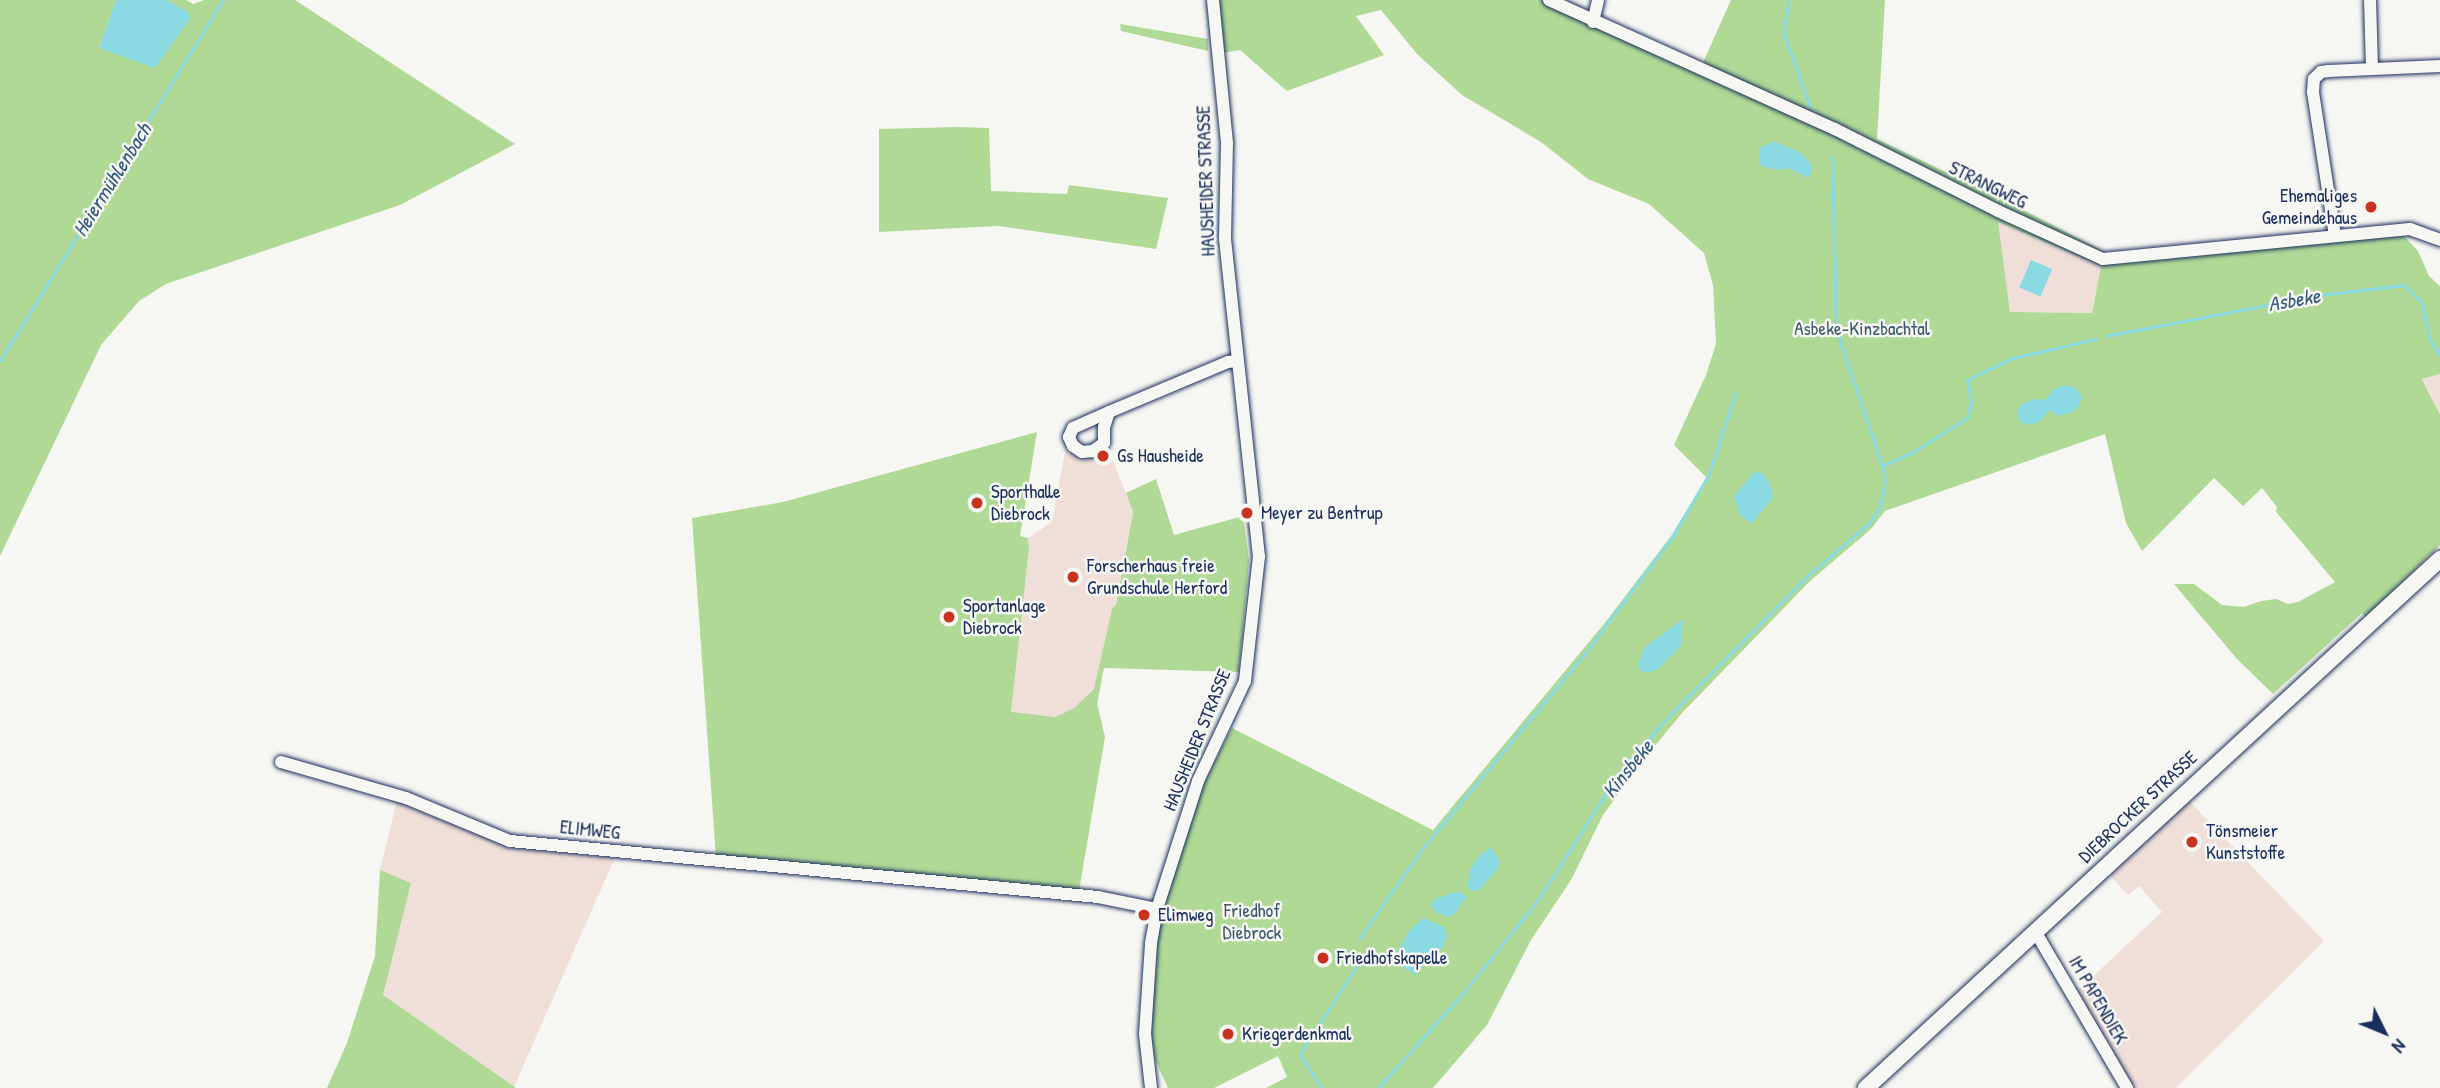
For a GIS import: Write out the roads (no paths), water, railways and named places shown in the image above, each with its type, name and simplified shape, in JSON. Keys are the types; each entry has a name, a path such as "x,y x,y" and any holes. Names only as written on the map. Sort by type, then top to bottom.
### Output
{"main road":[{"name":"DIEBROCKER STRASSE","path":"1866,1088 2440,559"}],"street":[{"name":"HAUSHEIDER STRASSE","path":"1151,1088 1145,1034 1151,943 1157,909 1198,780 1216,738 1240,696 1249,660 1259,557 1225,238 1227,143 1213,0"},
{"name":"STRANGWEG","path":"1549,0 1835,129 1998,211 2103,259 2410,229 2440,240"},
{"path":"1593,22 1598,0"},
{"path":"2370,0 2372,69"},
{"path":"2335,236 2314,79 2321,72 2329,71 2440,66"},
{"path":"1109,412 1228,362 1237,361"},
{"name":"ELIMWEG","path":"281,762 406,798 510,841 1098,897 1157,909"},
{"name":"IM PAPENDIEK","path":"2035,931 2127,1088"}],"water":[{"path":"116,0 166,0 188,12 190,19 155,68 99,48"},
{"path":"1773,141 1799,152 1810,162 1812,172 1808,178 1788,168 1780,170 1763,167 1759,163 1760,148"},
{"path":"2031,260 2052,269 2040,297 2019,288"},
{"path":"2065,385 2074,387 2082,396 2079,406 2071,413 2058,416 2050,410 2039,422 2027,425 2019,421 2017,411 2022,404 2034,399 2046,400 2053,390"},
{"path":"1754,472 1762,473 1769,482 1773,498 1751,524 1739,514 1734,496"},
{"path":"1683,619 1681,646 1658,669 1648,673 1640,670 1638,663 1645,647"},
{"path":"1491,847 1500,861 1497,870 1478,891 1470,890 1467,885 1471,868 1478,857"},
{"path":"1455,892 1462,893 1467,898 1460,904 1457,912 1448,917 1437,913 1430,905 1435,899"},
{"path":"1423,918 1444,927 1447,936 1442,948 1415,975 1400,965 1397,952 1409,931"}],"waterway":[{"name":"Heiermühlenbach","path":"0,361 223,0"},
{"path":"1789,0 1784,33 1813,114"},
{"name":"Kinsbeke","path":"1378,1088 1465,991 1538,900 1619,773 1668,717 1804,579 1869,523 1880,508 1885,480 1882,466 1836,329 1832,157"},
{"name":"Asbeke","path":"2106,336 2319,295 2404,285 2422,302 2430,339 2440,355"},
{"name":"Asbeke","path":"1882,466 1913,452 1967,418 1971,400 1967,380 2013,358 2096,339"},
{"path":"1359,939 1422,849 1583,656 1671,539 1709,474 1735,394"},
{"path":"1321,1088 1300,1054 1363,956"}],"place":[{"name":"Ehemaliges Gemeindehaus","path":"2371,207"},
{"name":"Gs Hausheide","path":"1103,456"},
{"name":"Sporthalle Diebrock","path":"977,503"},
{"name":"Meyer zu Bentrup","path":"1247,513"},
{"name":"Forscherhaus freie Grundschule Herford","path":"1073,577"},
{"name":"Sportanlage Diebrock","path":"949,617"},
{"name":"Tönsmeier Kunststoffe","path":"2192,842"},
{"name":"Elimweg","path":"1144,915"},
{"name":"Friedhofskapelle","path":"1323,958"},
{"name":"Kriegerdenkmal","path":"1228,1034"}],"park label":[{"name":"Asbeke-Kinzbachtal","path":"1862,329"},
{"name":"Friedhof Diebrock","path":"1252,922"}]}
